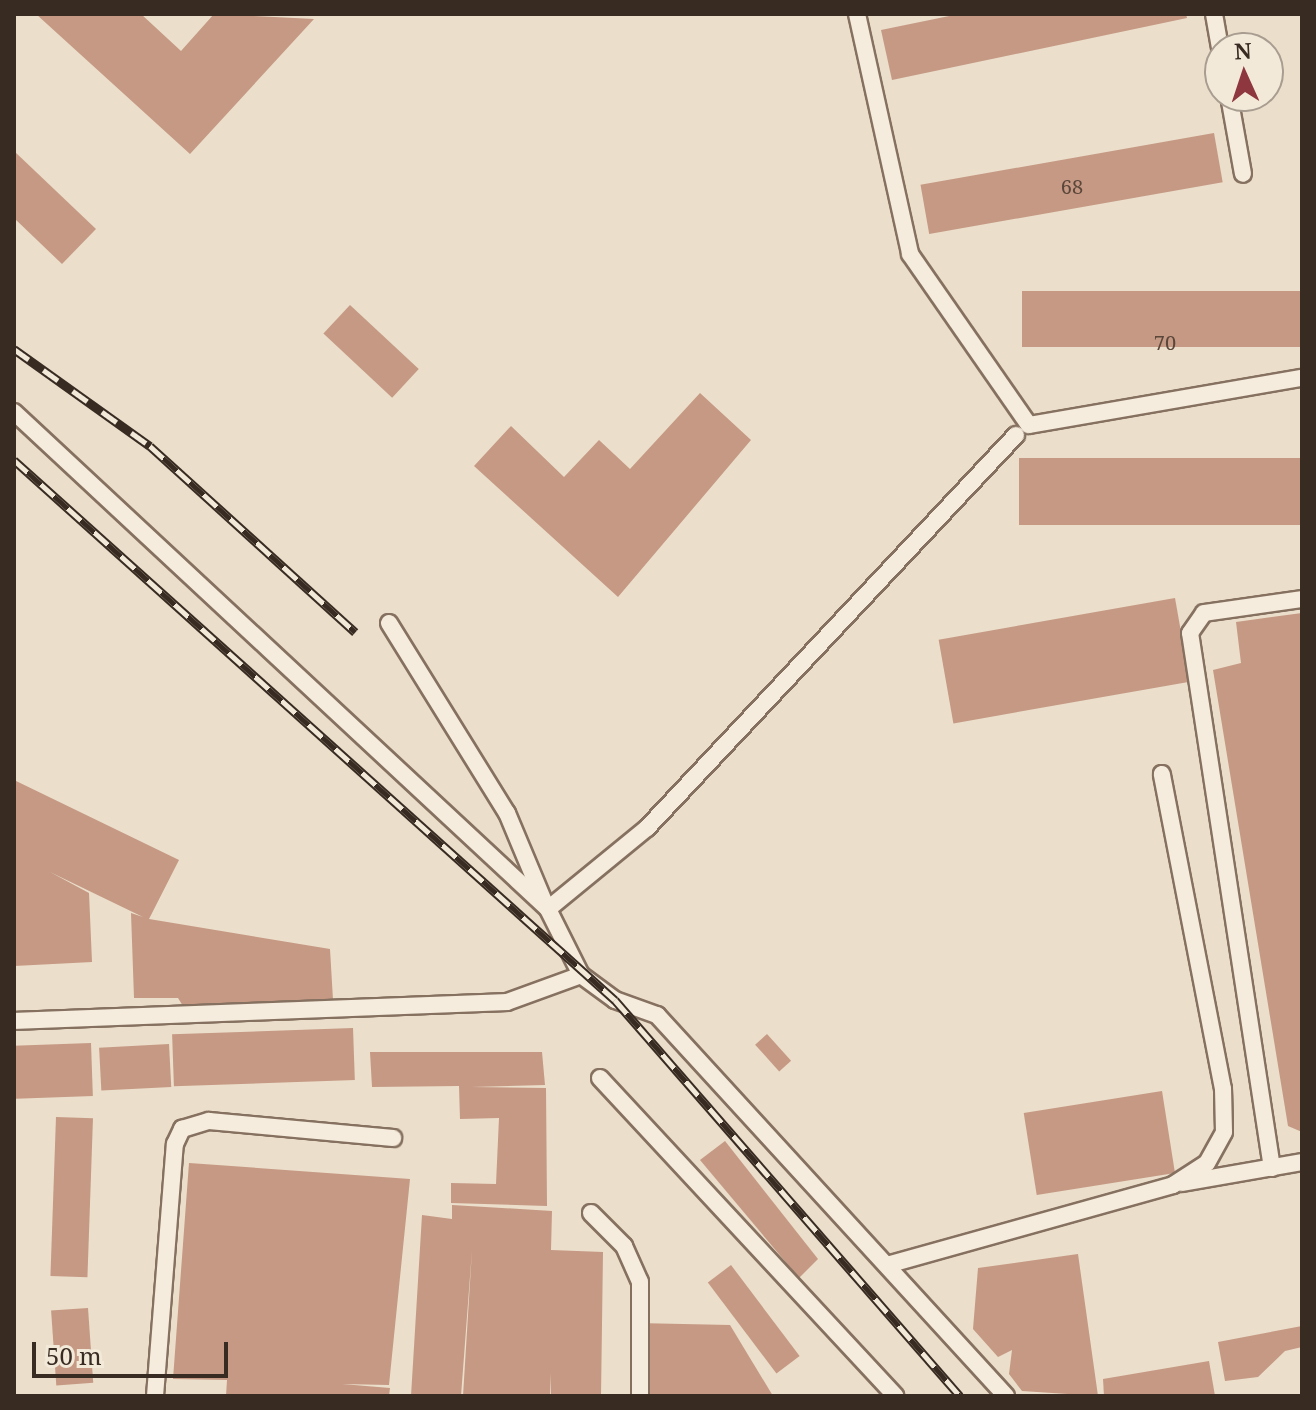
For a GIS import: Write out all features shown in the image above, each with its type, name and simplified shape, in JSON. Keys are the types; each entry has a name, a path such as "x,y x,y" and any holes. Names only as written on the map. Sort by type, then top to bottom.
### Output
{"lane":[{"path":"857,14 910,254 1029,425 1302,378"},
{"path":"1232,112 1243,174"},
{"path":"14,412 548,909"},
{"path":"548,909 647,828 1016,435"},
{"path":"1272,1168 1190,633 1204,613 1302,599"},
{"path":"389,623 507,813 548,909 581,975 615,1000 657,1015 1006,1396"},
{"path":"1162,774 1223,1089 1224,1132 1213,1153 1173,1185"},
{"path":"14,1021 507,1002 581,975"},
{"path":"600,1078 896,1396"},
{"path":"155,1396 175,1144 182,1129 209,1121 393,1138"},
{"path":"887,1265 1173,1185 1302,1162"},
{"path":"591,1213 624,1246 640,1282 640,1396"}],"building":[{"path":"36,14 141,14 181,51 214,14 314,19 190,154"},
{"path":"959,14 1186,14 1187,18 892,80 881,30"},
{"path":"1214,133 1223,182 929,234 921,185"},
{"path":"14,151 96,229 62,264 14,218"},
{"path":"1022,291 1302,291 1302,347 1022,347"},
{"path":"350,305 419,369 392,398 323,334"},
{"path":"700,393 751,440 618,597 474,466 511,426 564,477 599,440 630,469"},
{"path":"1019,458 1302,458 1302,525 1019,525"},
{"path":"1175,598 1190,682 953,723 939,640"},
{"path":"1302,613 1302,1132 1288,1126 1213,670 1241,663 1236,622"},
{"path":"14,780 179,860 149,919 330,949 333,1000 183,1006 178,998 134,998 131,913 143,917 50,872 89,893 92,962 14,966"},
{"path":"353,1028 355,1080 174,1086 172,1034"},
{"path":"767,1034 791,1061 779,1071 755,1045"},
{"path":"91,1043 93,1096 16,1099 14,1046"},
{"path":"169,1044 171,1087 101,1091 99,1048"},
{"path":"370,1052 542,1052 545,1085 471,1087 546,1088 547,1206 451,1203 451,1183 496,1184 499,1118 460,1119 459,1086 372,1087"},
{"path":"1162,1091 1175,1173 1037,1195 1024,1113"},
{"path":"56,1117 93,1118 87,1277 50,1276"},
{"path":"725,1141 818,1259 799,1278 700,1160"},
{"path":"189,1163 410,1179 389,1385 342,1384 390,1388 389,1396 226,1396 227,1380 173,1379"},
{"path":"452,1205 552,1211 551,1250 603,1252 601,1396 551,1396 550,1373 550,1396 463,1396 472,1250 461,1396 411,1396 422,1215 452,1219"},
{"path":"1078,1254 1098,1396 1022,1391 1009,1374 1012,1350 998,1357 973,1329 978,1268"},
{"path":"731,1265 800,1356 776,1373 708,1282"},
{"path":"88,1308 93,1383 56,1385 51,1311"},
{"path":"636,1323 730,1325 773,1396 631,1396"},
{"path":"1302,1326 1302,1347 1285,1351 1258,1377 1225,1381 1218,1342"},
{"path":"1209,1361 1215,1396 1104,1396 1103,1379"}],"railway":[{"path":"14,349 150,446 355,632"},
{"path":"14,460 615,1000 960,1396"}]}
